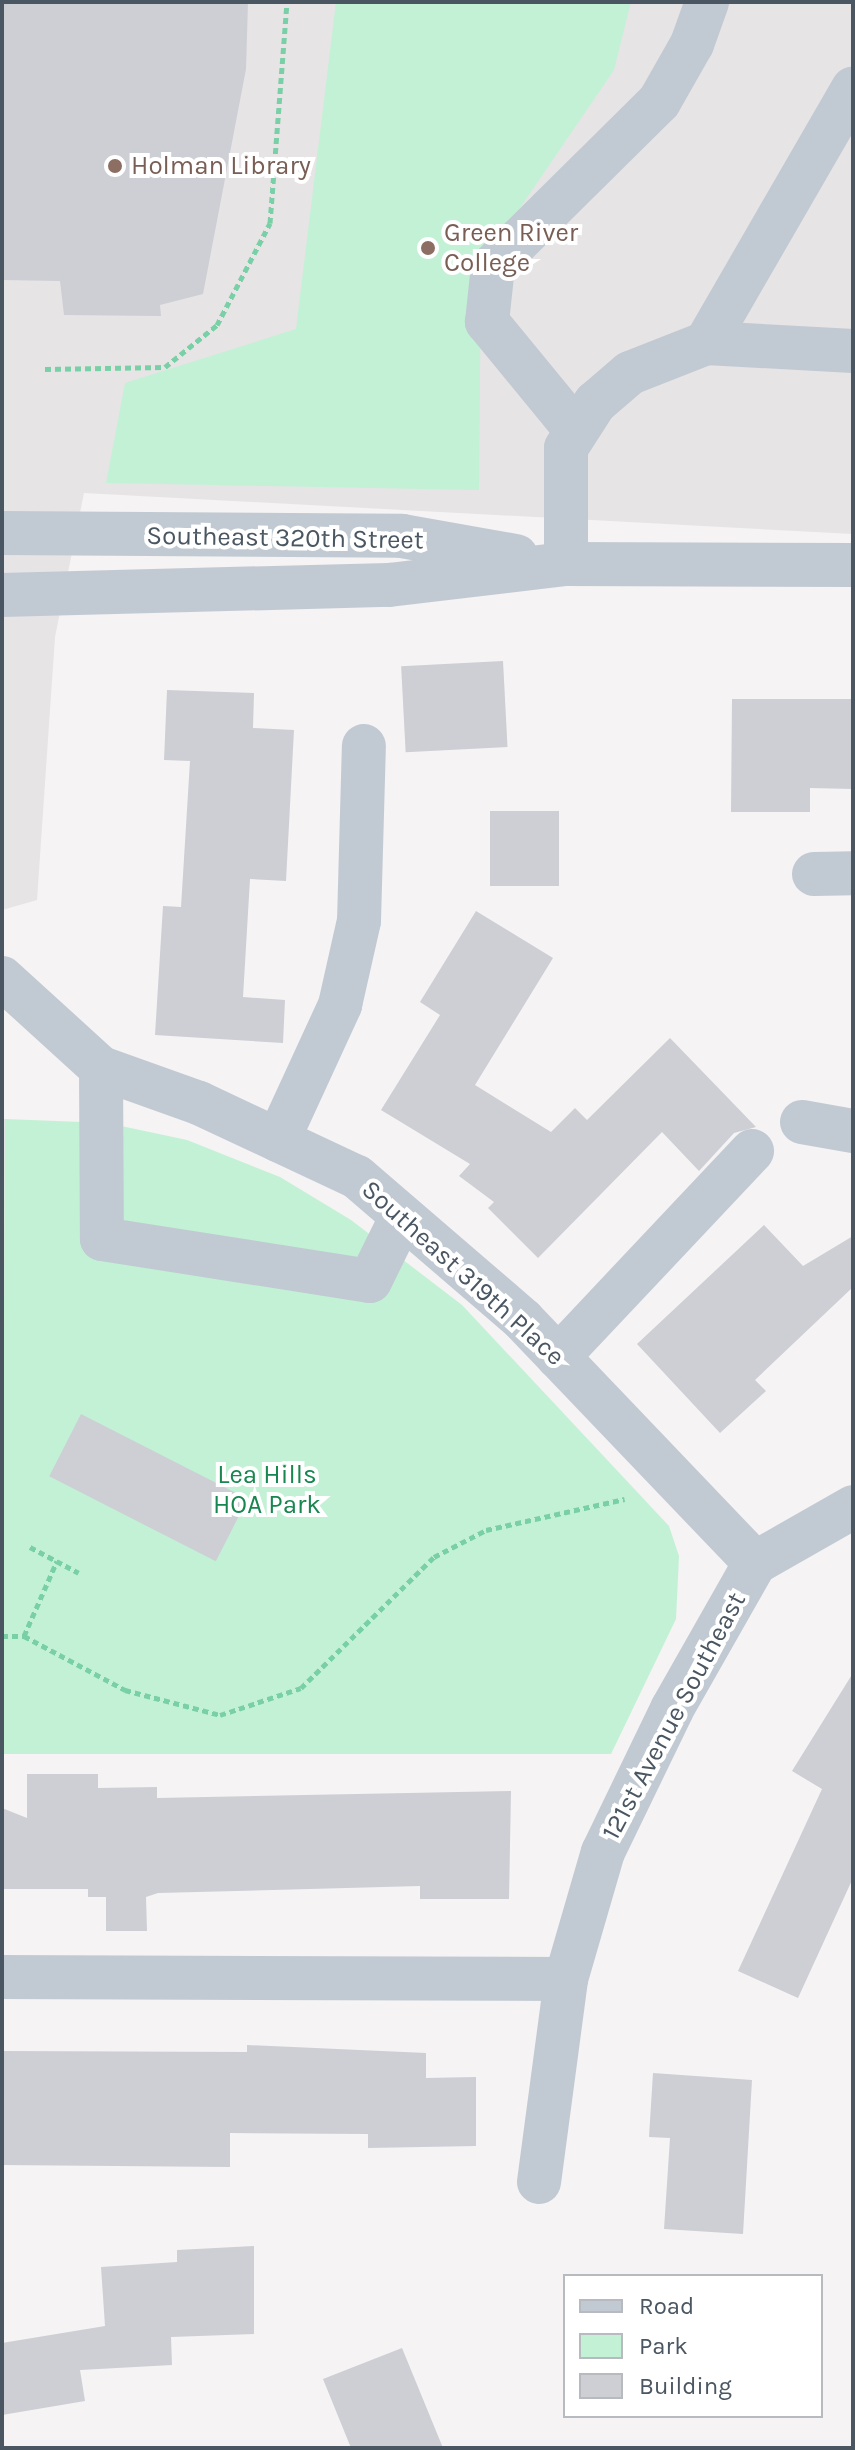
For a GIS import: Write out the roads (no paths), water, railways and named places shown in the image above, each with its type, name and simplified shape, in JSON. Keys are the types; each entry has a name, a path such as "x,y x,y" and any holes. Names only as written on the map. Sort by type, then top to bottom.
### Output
{"street":[{"path":"575,429 487,322 493,266 659,102 692,44 707,2"},
{"path":"706,343 853,88"},
{"path":"566,564 566,448 575,429 630,373 706,343 853,351"},
{"name":"Southeast 320th Street","path":"2,533 402,536 566,564"},
{"name":"Southeast 320th Street","path":"2,595 389,585 566,564 853,565"},
{"path":"278,1140 340,1005 356,935 364,746"},
{"name":"Southeast 319th Place","path":"2,978 101,1068 278,1140 357,1177 558,1357 755,1563"},
{"path":"101,1068 102,1239 370,1281 402,1216"},
{"path":"802,1122 853,1131"},
{"path":"558,1357 752,1151"},
{"name":"121st Avenue Southeast","path":"539,2182 566,1979 603,1852 672,1709 755,1563 853,1507"},
{"path":"2,1977 566,1979"}],"place":[{"name":"Holman Library","path":"115,166"},
{"name":"Green River College","path":"428,248"}],"park label":[{"name":"Lea Hills HOA Park","path":"267,1490"}]}
